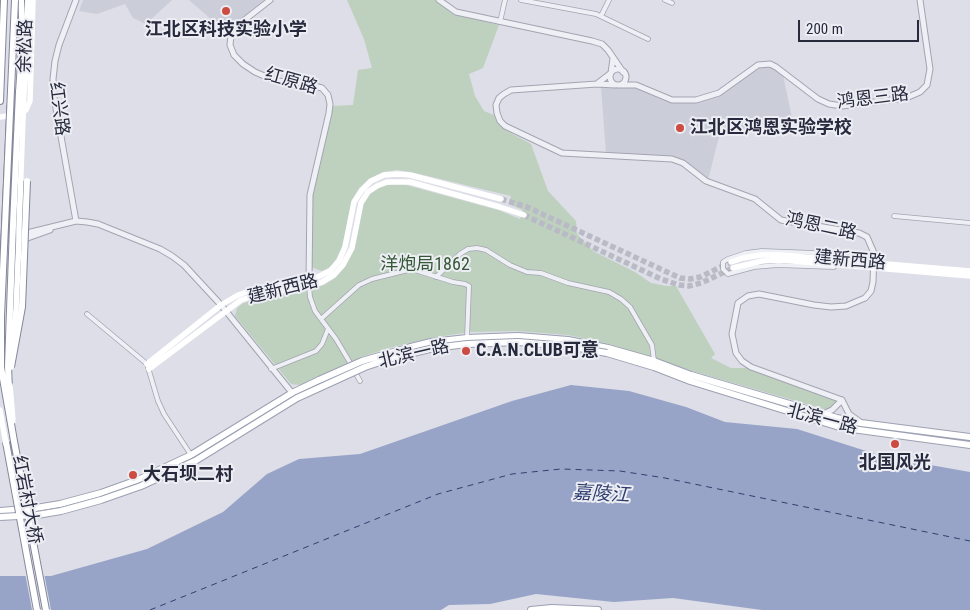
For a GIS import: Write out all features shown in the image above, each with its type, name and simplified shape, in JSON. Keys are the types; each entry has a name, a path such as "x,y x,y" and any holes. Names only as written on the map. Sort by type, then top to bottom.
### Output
{"main road":[{"name":"余松路","path":"0,101 4,0"},
{"name":"余松路","path":"10,442 1,367 1,316 15,0"},
{"path":"10,442 8,366 14,192 22,91 21,0"},
{"name":"余松路","path":"18,226 22,91 26,71 28,0"},
{"path":"0,117 16,115 26,110 30,101 32,0"},
{"name":"建新西路","path":"148,367 221,305 238,294 259,288 309,284 330,271 339,261 345,247 354,202 371,181 397,174 410,175 501,199"},
{"path":"18,226 27,181"},
{"name":"建新西路","path":"148,367 241,300 260,294 322,282 334,275 343,265 352,248 361,203 368,192 377,186 387,182 410,182 524,215"},
{"path":"9,403 11,368 22,308 26,189"},
{"path":"14,192 18,226"},
{"name":"红岩村大桥","path":"18,226 20,239 16,310 9,372 15,441 46,610"},
{"name":"建新西路","path":"970,271 874,266 852,266 781,260 732,265 743,258 761,255 780,255 841,260 874,266 970,276"},
{"name":"北滨一路","path":"0,511 60,504 101,493 154,473 191,455 329,375 362,361 431,342 467,338 518,336 568,340 608,348 654,361 691,375 822,414 862,423 970,437"},
{"name":"北滨一路","path":"0,517 37,515 61,510 101,500 141,486 195,461 294,396 392,358 434,348 467,344 518,342 567,346 607,353 836,426 970,445"},
{"path":"0,408 10,442"},
{"name":"红岩村大桥","path":"0,408 37,610"},
{"name":"红岩村大桥","path":"10,442 37,610"},
{"name":"红岩村大桥","path":"10,442 46,610"},
{"path":"531,610 552,608 598,610"}],"street":[{"name":"红兴路","path":"76,0 59,45 53,79 54,97 76,221"},
{"name":"红原路","path":"270,0 238,25 231,34 230,44 234,55 249,68 276,81 303,83 322,88 328,95 329,113 310,195 309,284"},
{"path":"439,0 456,12 602,44 636,86"},
{"path":"500,22 505,0"},
{"path":"521,0 602,16 648,38"},
{"path":"559,6 560,0"},
{"path":"602,16 609,0"},
{"path":"665,0 672,3"},
{"name":"鸿恩三路","path":"636,86 672,100 696,100 719,93 758,65 770,64 818,99 830,104 842,106 906,98 920,92 927,85 930,69 920,0"},
{"path":"613,58 610,80 618,85"},
{"path":"597,84 615,70 624,73"},
{"path":"618,85 626,79 624,73"},
{"path":"597,84 636,86"},
{"name":"鸿恩二路","path":"597,84 511,90 504,94 496,105 500,121 505,126 562,153 672,159 682,163 706,181 755,199 781,220 859,233 867,237 874,253 874,266 871,291 865,298 846,306 814,305 759,294 748,296 738,303 732,334 736,353 742,361 751,367 842,400"},
{"path":"894,216 970,223"},
{"path":"0,248 76,221"},
{"path":"0,240 76,221 98,224 160,249 184,265 221,305 294,396"},
{"path":"436,277 460,254 468,249 477,248 486,250 510,265 527,272 540,273 568,283 609,292 622,299 630,307 652,345 654,361"},
{"path":"841,260 814,253 762,251 746,253 723,262 723,269 728,274 754,267 778,264 827,267 852,266"},
{"path":"320,319 359,284 372,278 408,270 469,286 467,338"},
{"path":"309,284 310,296 315,311 346,353 360,381"},
{"path":"88,314 148,367 164,414 191,455"},
{"path":"271,368 316,350 322,344 328,329"},
{"path":"822,414 832,410 842,400 850,414 862,423"}],"shaded area":[{"name":"江北区科技实验小学","path":"83,0 172,0 146,24 133,18 125,4 97,14 79,11"},
{"name":"江北区科技实验小学","path":"189,0 264,0 236,22 227,33"},
{"name":"江北区鸿恩实验学校","path":"764,66 774,68 783,75 792,118 719,137 708,180 683,161 606,154 601,87 635,87 672,102 696,102 721,94 758,68"}],"green space":[{"name":"洋炮局1862","path":"347,0 435,0 453,14 499,25 483,68 469,74 475,96 484,111 494,115 497,122 505,130 531,144 548,191 576,221 577,234 593,251 635,272 651,283 676,286 715,354 711,358 731,368 750,368 836,400 836,403 827,410 692,371 609,344 568,335 517,331 470,332 431,338 361,357 300,385 291,384 235,316 237,308 260,297 304,292 324,285 336,277 345,266 362,204 369,193 378,187 399,183 498,210 520,219 523,210 509,204 511,196 411,172 397,170 383,172 369,179 359,188 352,200 342,247 330,267 322,271 311,267 313,195 332,114 332,106 353,105 358,70 372,68 364,39"}],"water":[{"name":"嘉陵江","path":"571,385 629,391 686,407 725,422 797,429 885,457 970,472 970,610 762,610 673,598 614,602 536,594 490,604 449,605 441,610 0,610 0,576 51,576 147,549 223,512 267,474 299,459 360,454 512,401"}],"pier":[{"path":"25,573 44,573 51,610 32,610"}],"ferry route":[{"path":"150,610 438,494 512,474 561,469 620,471 665,478 970,541"}],"tunnel":[{"path":"501,199 527,207 680,278 700,277 731,262"},
{"path":"524,215 661,279 679,285 689,286 701,283 733,268"}],"railway":[{"path":"0,282 8,106"},
{"path":"0,362 11,437 44,610"}],"place":[{"name":"江北区科技实验小学","path":"226,11"},
{"name":"江北区鸿恩实验学校","path":"680,128"},
{"name":"C.A.N.CLUB可意","path":"466,351"},
{"name":"北国风光","path":"895,444"},
{"name":"大石坝二村","path":"133,475"}]}
